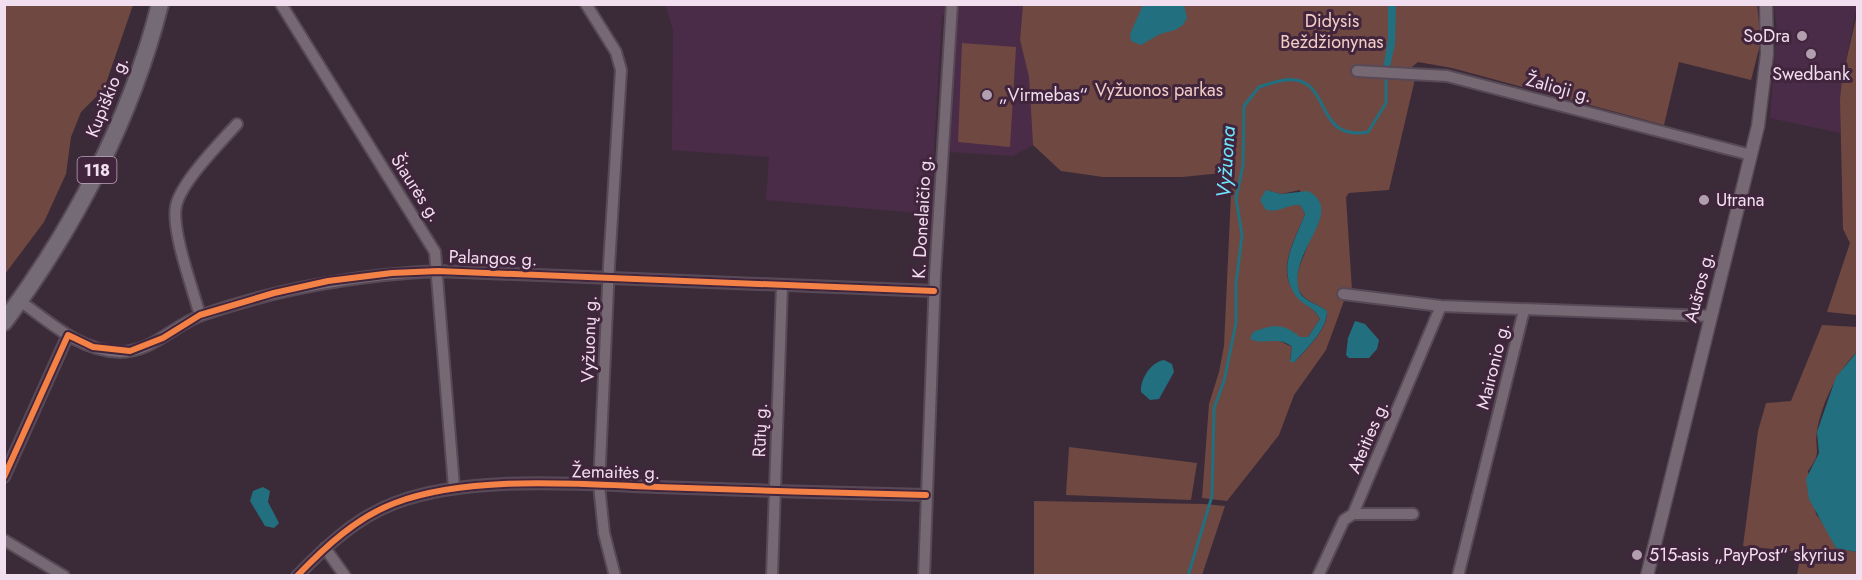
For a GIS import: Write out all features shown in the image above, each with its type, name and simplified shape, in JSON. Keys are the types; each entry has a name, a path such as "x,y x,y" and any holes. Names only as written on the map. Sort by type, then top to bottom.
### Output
{"main road":[{"name":"Kupiškio g.","path":"4,322 60,239 102,160 135,85 160,4"}],"street":[{"name":"Šiaurės g.","path":"281,4 432,243 438,271 454,487"},
{"name":"Vyžuonų g.","path":"586,4 616,52 621,70 608,278 599,485 604,533 615,576"},
{"name":"K. Donelaičio g.","path":"924,576 934,291 952,4"},
{"name":"Aušros g.","path":"1647,576 1751,155 1765,84 1768,29 1766,4"},
{"name":"Žalioji g.","path":"1357,71 1447,76 1751,155"},
{"path":"200,315 175,224 176,205 198,169 237,124"},
{"name":"Palangos g.","path":"20,301 68,335 93,347 130,351 163,338 200,315 328,281 392,273 438,271 934,291"},
{"name":"Rūtų g.","path":"772,576 782,285"},
{"path":"1343,294 1441,306 1524,310"},
{"name":"Ateities g.","path":"1318,576 1344,520 1353,514 1441,306"},
{"name":"Maironio g.","path":"1458,576 1524,310 1711,316"},
{"path":"4,477 68,335"},
{"name":"Žemaitės g.","path":"297,576 325,548 375,513 395,503 454,487 599,485 926,495"},
{"path":"1353,514 1413,514"},
{"path":"4,540 64,576"},
{"path":"325,548 345,576"}],"shaded area":[{"path":"665,5 1023,5 1020,40 1029,77 1033,145 1013,156 950,152 958,17 942,15 930,214 766,200 769,157 672,150 673,29"},
{"path":"1774,5 1857,5 1842,79 1840,133 1770,118 1777,30"}],"green space":[{"path":"5,4 133,5 104,89 81,112 71,137 66,174 44,222 5,274"},
{"path":"1023,4 1757,4 1761,41 1751,80 1679,62 1664,125 1452,68 1418,62 1402,75 1415,79 1389,190 1349,193 1346,197 1352,290 1345,298 1326,350 1294,395 1279,435 1227,501 1202,498 1209,404 1224,346 1232,172 1182,177 1103,177 1061,171 1033,145 1029,77 1020,40","holes":["1266,190 1281,194 1300,190 1310,237 1297,282 1305,298 1327,311 1320,332 1295,362 1290,359 1292,347 1278,340 1308,337 1320,319 1290,286 1287,276 1289,254 1305,214 1300,205 1294,205"]},
{"path":"1857,14 1857,315 1827,312 1850,243 1843,229 1840,100 1842,79"},
{"name":"„Virmebas“","path":"962,43 1016,47 1010,147 958,142"},
{"path":"1822,325 1857,327 1857,352 1843,368 1827,399 1817,431 1817,455 1808,471 1816,514 1829,531 1836,548 1857,552 1857,575 1797,575 1801,552 1743,546 1758,431 1766,403 1791,401"},
{"path":"1069,447 1197,463 1191,500 1066,495"},
{"path":"1034,501 1225,506 1202,575 1034,576"}],"water":[{"path":"1143,5 1184,5 1187,18 1183,25 1175,30 1160,34 1141,45 1131,41 1130,34"},
{"path":"1388,5 1396,5 1395,44 1388,76 1382,76 1388,39"},
{"path":"1266,190 1281,194 1308,191 1318,200 1321,210 1319,222 1300,264 1297,278 1300,293 1327,311 1326,318 1320,332 1295,362 1290,362 1292,347 1287,343 1261,342 1250,339 1253,332 1272,326 1289,329 1300,337 1308,337 1320,319 1296,296 1290,286 1288,275 1287,265 1292,244 1305,214 1300,205 1266,210 1260,200"},
{"path":"1355,321 1365,324 1379,340 1377,349 1369,358 1349,358 1346,355 1348,338"},
{"path":"1857,352 1857,552 1836,548 1809,499 1806,479 1819,453 1817,432 1836,377"},
{"path":"1164,360 1172,364 1174,372 1159,399 1150,400 1141,392 1142,382 1147,372 1155,364"},
{"path":"263,487 270,491 268,502 279,523 274,528 265,526 250,501 253,491"}],"waterway":[{"name":"Vyžuona","path":"1188,576 1212,496 1214,408 1224,381 1236,323 1236,284 1242,235 1236,198 1243,165 1244,106 1259,87 1295,80 1306,84 1314,91 1331,121 1339,128 1351,133 1368,132 1386,103 1386,76"}],"cycle path":[{"path":"4,477 68,335 93,347 130,351 163,338 200,315 274,293 328,281 392,273 438,271 934,291"},
{"path":"297,576 330,544 368,516 395,503 424,494 456,488 559,483 926,495"}],"place":[{"name":"SoDra","path":"1802,36"},
{"name":"Swedbank","path":"1811,54"},
{"name":"„Virmebas“","path":"987,95"},
{"name":"Utrana","path":"1704,200"},
{"name":"515-asis „PayPost“ skyrius","path":"1637,555"}],"park label":[{"name":"Didysis Beždžionynas","path":"1332,31"},
{"name":"Vyžuonos parkas","path":"1159,90"}]}
